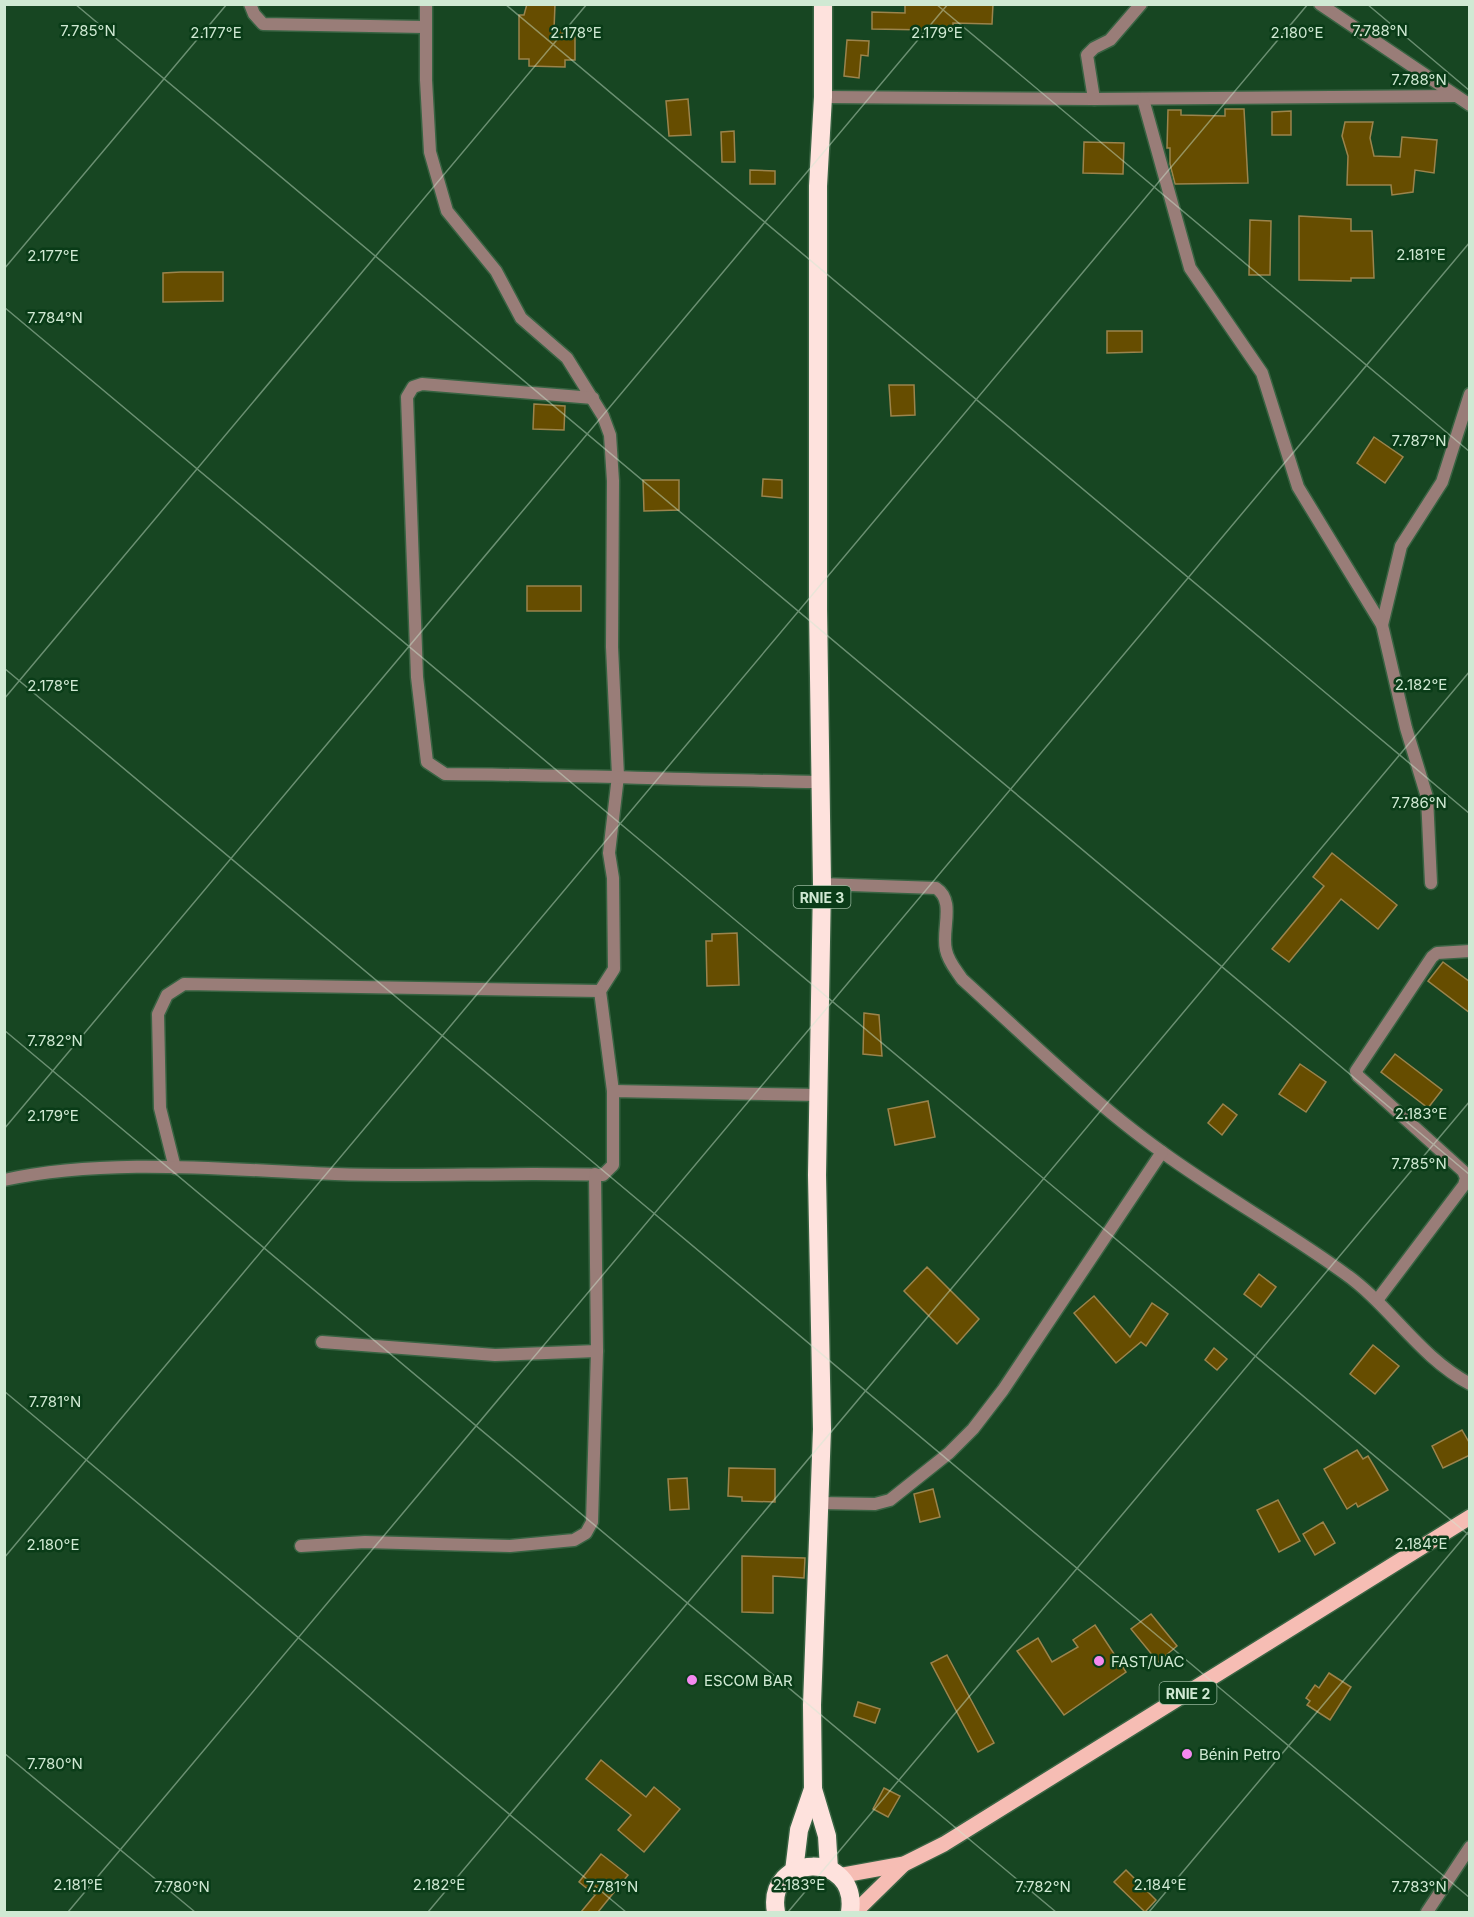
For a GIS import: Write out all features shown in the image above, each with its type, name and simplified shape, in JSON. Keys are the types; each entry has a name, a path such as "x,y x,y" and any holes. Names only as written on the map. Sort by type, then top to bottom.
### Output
{"highway":[{"name":"RNIE 3","path":"823,4 823,97 818,186 819,782 822,884 819,1095 822,1429 812,1705 813,1789 827,1836 834,1872"},
{"name":"RNIE 3","path":"794,1871 799,1830 813,1789"},
{"name":"RNIE 2","path":"794,1871 805,1867 834,1872 848,1889 853,1912"},
{"path":"774,1910 780,1885 794,1871"}],"main road":[{"name":"RNIE 2","path":"853,1912 904,1864 985,1820 1470,1517"},
{"name":"RNIE 2","path":"834,1872 904,1864"}],"street":[{"path":"250,4 254,14 263,24 424,27"},
{"path":"4,1180 35,1173 175,1168 336,1174 603,1175 613,1165 613,1090 600,991 614,969 613,878 609,853 618,776 612,658 613,481 610,435 593,398 567,358 521,318 496,271 447,211 430,152 424,27 426,4"},
{"path":"1094,99 1087,55 1094,48 1110,40 1141,4"},
{"path":"1320,4 1470,105"},
{"path":"823,97 1143,99 1455,96"},
{"path":"1143,99 1190,268 1262,373 1298,488 1382,625 1406,728 1427,797 1431,883"},
{"path":"593,398 422,384 413,387 407,397 417,677 427,762 444,774 819,782"},
{"path":"1382,625 1401,546 1443,482 1470,394"},
{"path":"822,884 936,888 943,892 946,900 945,950 962,979 1162,1152 1344,1273 1378,1299 1415,1342 1436,1362 1470,1384"},
{"path":"1378,1299 1464,1185 1466,1178 1463,1170 1356,1071 1432,957 1437,953 1470,951"},
{"path":"175,1168 160,1108 158,1014 167,995 184,984 600,991"},
{"path":"613,1090 819,1095"},
{"path":"820,1503 875,1504 890,1500 950,1453 1003,1390 1162,1152"},
{"path":"301,1546 365,1542 510,1546 574,1540 586,1533 592,1522 597,1352 595,1174"},
{"path":"322,1342 495,1355 597,1352"},
{"path":"1427,1912 1470,1847"}],"building":[{"path":"527,4 555,4 554,30 575,30 575,60 565,60 565,67 529,66 529,59 519,59 519,15 524,15"},
{"path":"905,4 993,4 992,24 953,23 953,27 929,30 872,29 872,12 905,13"},
{"path":"847,40 869,41 868,56 861,55 859,78 844,76"},
{"path":"688,99 691,135 669,136 666,101"},
{"path":"1225,109 1244,109 1248,183 1175,184 1170,164 1170,148 1167,148 1168,110 1181,110 1181,115 1225,116"},
{"path":"1291,111 1291,135 1272,135 1272,112"},
{"path":"1345,122 1373,122 1370,138 1374,156 1400,157 1402,137 1437,140 1434,173 1415,170 1413,192 1392,195 1391,185 1347,185 1348,156 1342,136"},
{"path":"734,131 735,162 722,162 721,132"},
{"path":"1084,142 1124,143 1123,174 1083,173"},
{"path":"750,170 775,171 775,184 750,184"},
{"path":"1299,216 1351,219 1351,231 1372,231 1374,278 1351,278 1351,281 1299,280"},
{"path":"1250,220 1271,221 1270,275 1249,275"},
{"path":"223,272 223,301 163,302 163,273"},
{"path":"1107,331 1142,331 1142,352 1107,353"},
{"path":"889,385 914,385 915,415 891,416"},
{"path":"534,404 565,406 564,430 533,429"},
{"path":"1374,437 1403,457 1385,483 1357,463"},
{"path":"763,479 782,480 782,498 762,496"},
{"path":"643,480 679,480 679,510 644,511"},
{"path":"527,586 581,586 581,611 527,611"},
{"path":"1332,853 1397,905 1378,929 1341,899 1289,962 1272,949 1324,886 1313,877"},
{"path":"737,933 739,985 707,986 706,941 712,941 712,934"},
{"path":"1443,962 1470,982 1470,1013 1428,981"},
{"path":"864,1013 879,1015 882,1056 863,1054"},
{"path":"1395,1054 1442,1090 1428,1108 1381,1072"},
{"path":"1300,1064 1326,1082 1306,1112 1279,1094"},
{"path":"928,1101 935,1137 895,1145 888,1109"},
{"path":"1223,1104 1237,1115 1222,1135 1208,1123"},
{"path":"927,1267 979,1319 957,1344 904,1291"},
{"path":"1259,1274 1276,1287 1261,1307 1244,1294"},
{"path":"1094,1296 1130,1337 1152,1303 1168,1314 1146,1346 1141,1342 1116,1363 1074,1313"},
{"path":"1373,1345 1399,1366 1375,1394 1350,1374"},
{"path":"1214,1348 1227,1359 1217,1370 1205,1360"},
{"path":"1462,1430 1470,1444 1470,1455 1443,1468 1432,1446"},
{"path":"1357,1450 1363,1459 1368,1456 1388,1490 1358,1507 1356,1503 1347,1509 1324,1469"},
{"path":"729,1468 775,1469 775,1502 742,1501 742,1497 728,1496"},
{"path":"687,1478 689,1509 670,1510 668,1479"},
{"path":"933,1489 940,1517 920,1522 914,1494"},
{"path":"1278,1500 1300,1541 1279,1552 1257,1510"},
{"path":"1323,1522 1335,1543 1315,1555 1303,1534"},
{"path":"742,1556 805,1558 804,1578 773,1576 773,1613 742,1612"},
{"path":"1151,1614 1177,1646 1158,1662 1131,1629"},
{"path":"1095,1625 1126,1672 1064,1715 1017,1651 1038,1638 1052,1662 1078,1647 1073,1640"},
{"path":"947,1655 994,1743 978,1752 931,1663"},
{"path":"1329,1673 1351,1687 1330,1720 1307,1705 1310,1701 1306,1698 1315,1685 1319,1688"},
{"path":"858,1702 880,1709 875,1723 854,1716"},
{"path":"601,1760 646,1797 654,1787 680,1809 644,1852 618,1830 631,1815 586,1779"},
{"path":"884,1788 900,1796 888,1817 873,1809"},
{"path":"601,1854 628,1875 598,1912 581,1912 595,1895 579,1882"},
{"path":"1126,1870 1156,1900 1145,1912 1114,1882"}],"place":[{"name":"FAST/UAC","path":"1099,1661"},
{"name":"ESCOM BAR","path":"692,1680"},
{"name":"Bénin Petro","path":"1187,1754"}]}
